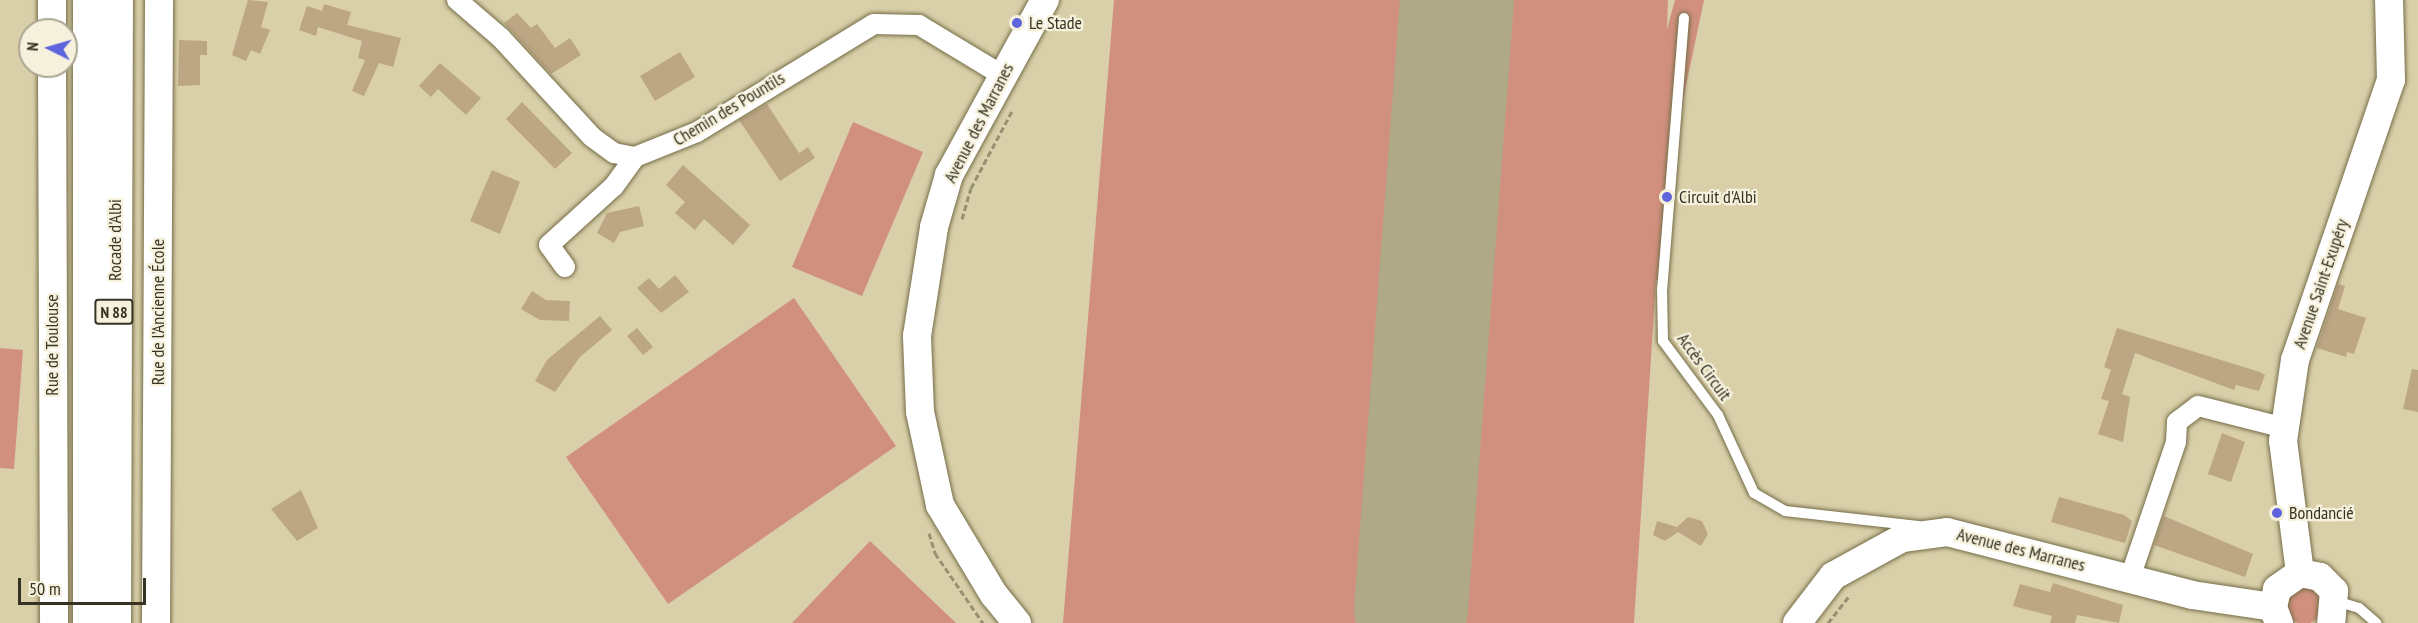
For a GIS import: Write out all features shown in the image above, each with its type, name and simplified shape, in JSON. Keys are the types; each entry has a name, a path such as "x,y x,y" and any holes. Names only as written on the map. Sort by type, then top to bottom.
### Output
{"highway":[{"name":"Rocade d'Albi","path":"88,623 89,0"},
{"name":"Rocade d'Albi","path":"114,623 116,0"}],"street":[{"path":"52,0 52,18"},
{"name":"Rue de l’Ancienne École","path":"156,623 159,0"},
{"path":"457,0 501,38 592,137 614,153 635,157 614,186 549,246 565,267"},
{"name":"Avenue des Marranes","path":"1017,623 994,596 943,510 921,412 917,336 924,276 949,175 1045,0"},
{"name":"Avenue Saint-Exupéry","path":"2300,573 2285,428 2295,360 2391,80 2389,0"},
{"name":"Chemin des Pountils","path":"635,157 697,132 848,36 874,24 917,30 999,81"},
{"name":"Rue de Toulouse","path":"52,78 54,623"},
{"path":"2130,578 2176,442 2177,422 2198,406 2285,428"},
{"name":"Avenue des Marranes","path":"1797,623 1833,576 1902,538 1947,532 2276,615"},
{"path":"2276,615 2277,589 2300,573 2328,583 2334,612"}],"lane":[{"name":"Accès Circuit","path":"1684,18 1662,289 1663,341 1718,414 1754,493 1785,511 1881,518 1947,532"},
{"path":"2334,612 2359,608 2376,623"}],"path":[{"path":"958,229 971,188 1014,108 1015,99 999,81"},
{"path":"943,510 927,527 935,553 983,623"},
{"path":"1828,623 1859,589"}],"shaded area":[{"path":"1114,0 1417,0 1369,605 1449,612 1496,0 1668,0 1667,29 1675,0 1704,0 1680,114 1666,280 1656,280 1634,623 1063,623"},
{"path":"853,122 923,152 862,296 792,267"},
{"path":"794,298 896,446 668,604 566,457"},
{"path":"0,348 23,350 14,469 0,468"},
{"path":"870,541 956,623 792,623"},
{"path":"2304,588 2316,594 2322,606 2316,618 2304,624 2292,618 2286,606 2292,594"}],"building":[{"path":"248,0 268,2 261,27 270,30 260,54 251,50 246,61 232,55"},
{"path":"324,4 351,12 347,25 401,38 393,67 379,63 364,96 352,91 365,60 358,58 362,41 318,27 316,36 299,30 307,6 322,11"},
{"path":"517,13 531,28 537,24 555,48 570,38 581,55 551,74 504,23"},
{"path":"179,40 207,41 207,55 200,55 200,85 178,86"},
{"path":"680,52 695,77 655,101 640,76"},
{"path":"440,63 481,98 466,115 438,89 431,97 419,86"},
{"path":"522,102 572,153 555,169 506,119"},
{"path":"767,104 799,153 808,147 815,158 780,181 739,120"},
{"path":"683,165 750,225 733,245 704,219 695,230 675,213 685,202 666,185"},
{"path":"492,170 520,182 500,234 470,221"},
{"path":"639,206 644,226 620,232 614,243 597,233 607,213"},
{"path":"675,275 689,292 661,313 637,288 649,278 659,289"},
{"path":"2338,284 2345,286 2338,309 2366,318 2354,354 2347,352 2346,357 2317,348"},
{"path":"532,291 546,300 570,301 569,321 540,320 521,309"},
{"path":"600,316 612,330 580,357 555,392 535,381 547,360"},
{"path":"637,328 653,347 643,355 627,336"},
{"path":"2117,328 2260,372 2265,375 2259,391 2236,385 2234,390 2135,353 2122,394 2130,397 2123,442 2098,434 2109,401 2101,399 2111,370 2104,367"},
{"path":"2412,369 2418,370 2418,412 2403,409"},
{"path":"2222,433 2245,442 2231,482 2208,474"},
{"path":"301,490 318,528 297,541 271,509"},
{"path":"2059,497 2124,515 2132,521 2125,543 2051,522"},
{"path":"2164,516 2253,554 2245,577 2154,545"},
{"path":"1688,517 1702,521 1708,534 1701,546 1678,532 1665,541 1653,535 1657,521 1677,527"},
{"path":"2053,583 2123,605 2119,623 2077,615 2075,623 2050,623 2052,616 2013,606 2020,584 2050,592"}],"runway":[{"path":"1411,609 1457,0"}],"place":[{"name":"Le Stade","path":"1017,23"},
{"name":"Circuit d'Albi","path":"1667,197"},
{"name":"Bondancié","path":"2277,513"}]}
